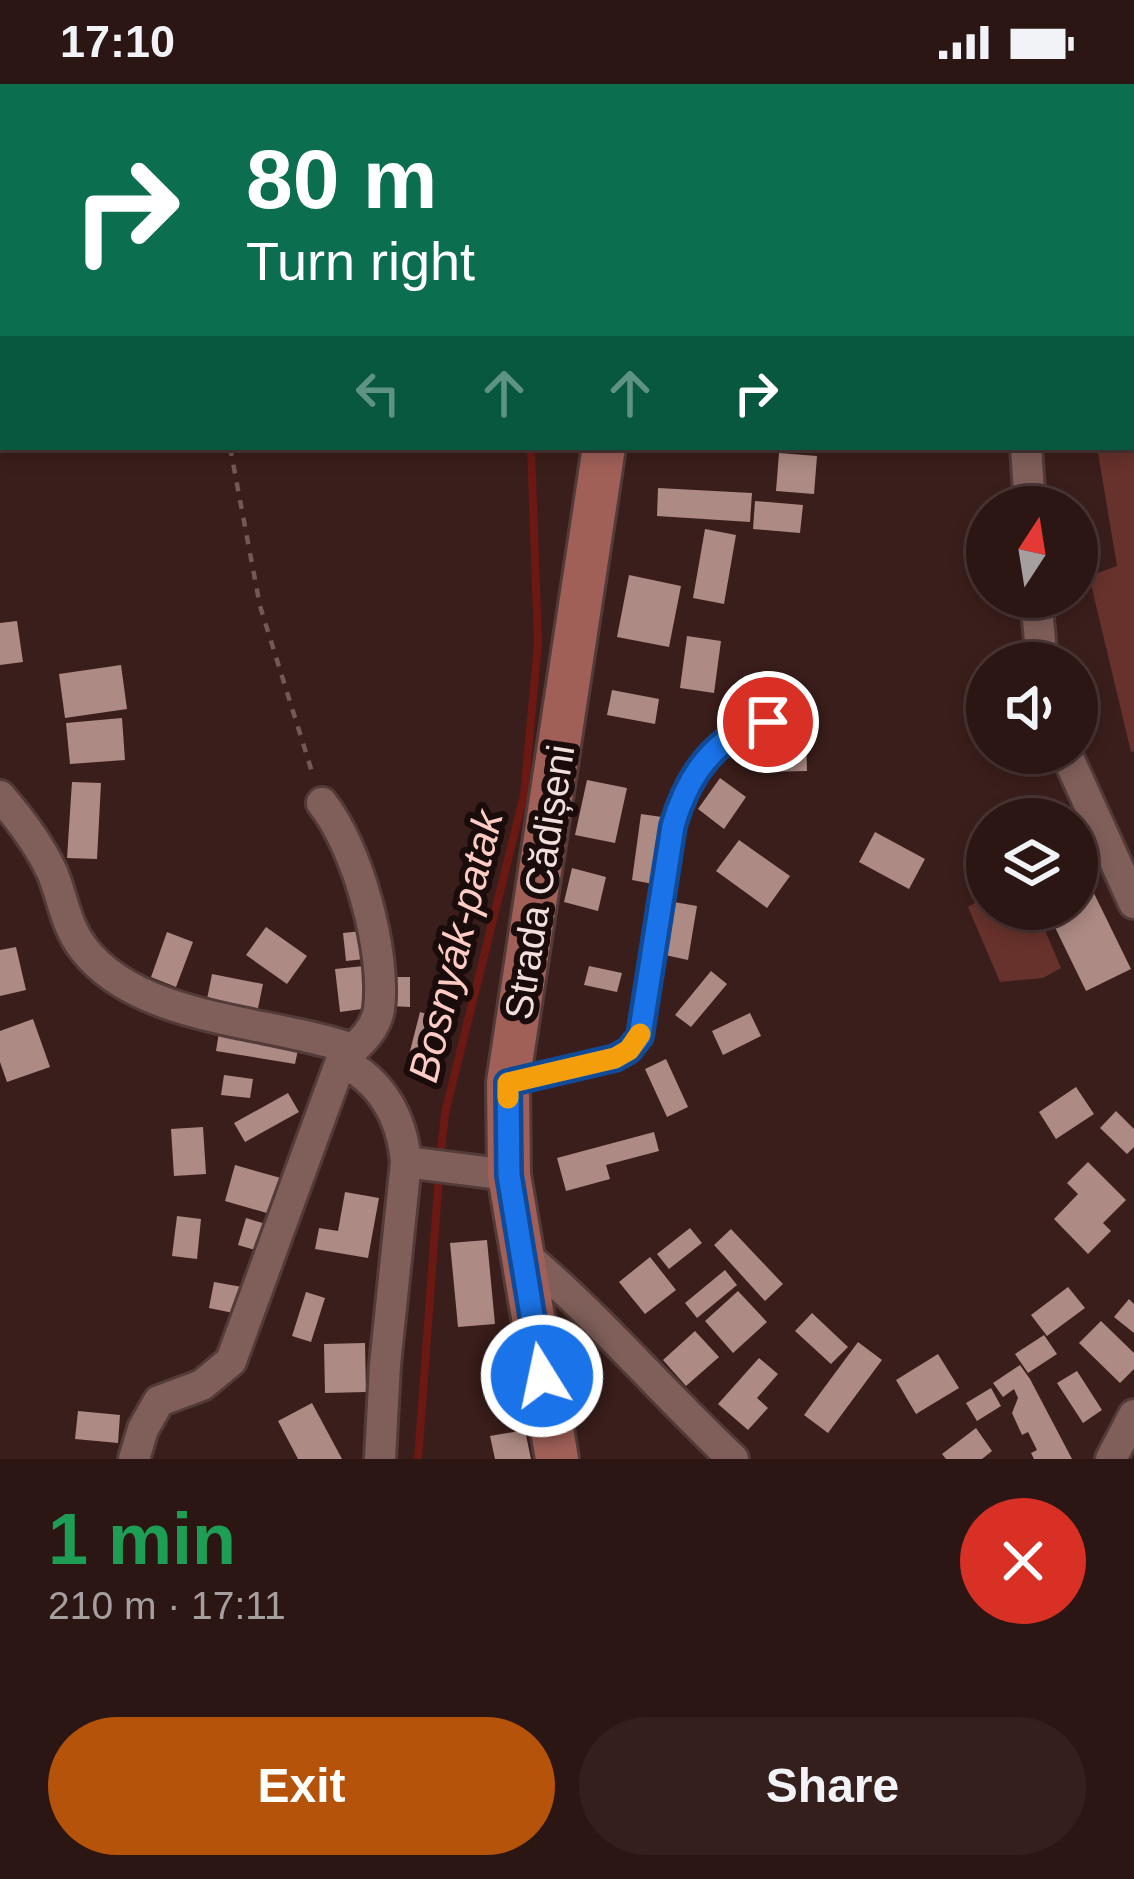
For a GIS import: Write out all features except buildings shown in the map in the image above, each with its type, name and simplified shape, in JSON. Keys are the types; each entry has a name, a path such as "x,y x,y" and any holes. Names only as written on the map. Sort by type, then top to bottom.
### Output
{"main road":[{"name":"Strada Cădișeni","path":"557,1459 509,1175 508,1083 604,450"}],"street":[{"path":"1025,450 1028,486"},
{"path":"1076,774 1134,903"},
{"path":"0,796 21,820 52,872 67,921 82,947 109,976 206,1015 291,1030 346,1055 390,1104 412,1163 389,1322 380,1459"},
{"path":"134,1459 143,1429 159,1401 202,1384 231,1361 346,1055 372,1030 379,1010 367,901 350,852 322,803"},
{"path":"412,1163 509,1175"},
{"path":"520,1251 557,1282 733,1459"},
{"path":"1111,1459 1134,1414"}],"lane":[{"path":"508,1083 615,1058 629,1050 640,1036 646,1015 681,796 708,756 727,739 748,727 804,719"}],"path":[{"path":"231,450 260,606 322,803"}],"shaded area":[{"path":"1098,450 1134,450 1131,752 1098,614 1098,573 1117,566"},
{"path":"978,930 1045,930 1061,968 1043,978 1000,982"}],"waterway":[{"name":"Bosnyák-patak","path":"440,1161 445,1113 524,795 538,644 531,450"},
{"name":"Bosnyák-patak","path":"418,1459 439,1176"}],"slow traffic":[{"path":"508,1098 508,1083 615,1058 629,1050 640,1034"}],"route":[{"path":"542,1376 509,1175 508,1083 615,1058 640,1036 681,796 708,756 727,739 768,722"}]}
